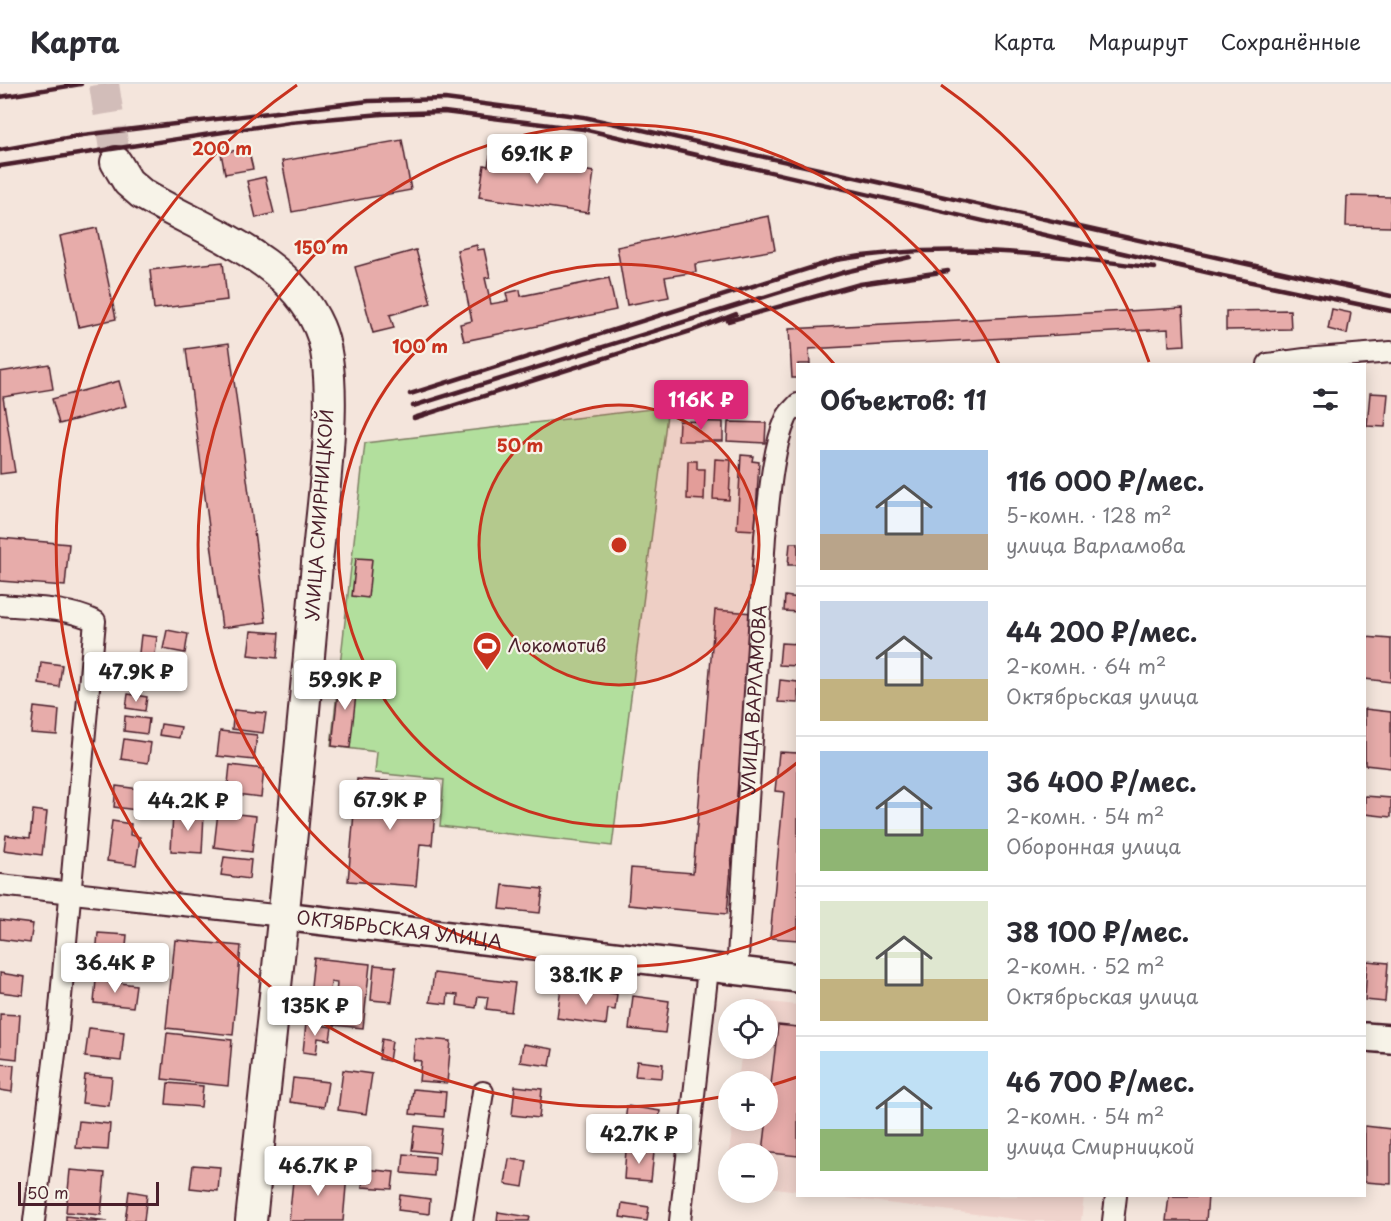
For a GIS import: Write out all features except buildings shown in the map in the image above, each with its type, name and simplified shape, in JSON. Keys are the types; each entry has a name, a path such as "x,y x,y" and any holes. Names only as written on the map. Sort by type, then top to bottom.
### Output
{"main road":[{"name":"УЛИЦА СМИРНИЦКОЙ","path":"116,162 128,182 141,194 269,266 288,283 303,302 322,337 330,416 308,667 251,1221"},
{"name":"ОКТЯБРЬСКАЯ УЛИЦА","path":"283,916 796,978"},
{"path":"1366,1037 1391,1040"}],"street":[{"path":"1274,363 1305,358 1391,352"},
{"name":"УЛИЦА ВАРЛАМОВА","path":"737,972 765,536 772,478 783,429 786,417 796,406"},
{"path":"0,605 58,609 77,613 95,621 58,1030 34,1221"},
{"name":"ОКТЯБРЬСКАЯ УЛИЦА","path":"0,885 283,916"},
{"path":"680,1221 708,969"},
{"path":"462,1221 483,1092"},
{"path":"1113,1221 1116,1197"}],"shaded area":[{"path":"778,1003 796,1005 796,1191 778,1188 778,1143 730,1143 732,1131 778,1131 778,1071 739,1071 741,1059 778,1059"},
{"path":"839,1197 1084,1197 1081,1221 1031,1221"}],"green space":[{"name":"Локомотив","path":"668,407 612,846 440,826 444,780 375,773 377,752 331,746 365,443"}],"tunnel":[{"path":"104,84 116,162"}],"railway":[{"path":"0,97 81,84"},
{"path":"0,150 83,135 369,101 445,99 584,117 1391,296"},
{"path":"0,166 290,122 382,114 444,112 583,129 1223,276 1391,311"},
{"path":"410,394 836,260 877,254 956,250 1035,254 1155,268"},
{"path":"413,406 845,272 910,257"},
{"path":"728,321 860,284 948,271"},
{"path":"414,418 694,330 736,314"}],"place":[{"name":"Локомотив","path":"487,672"}]}
